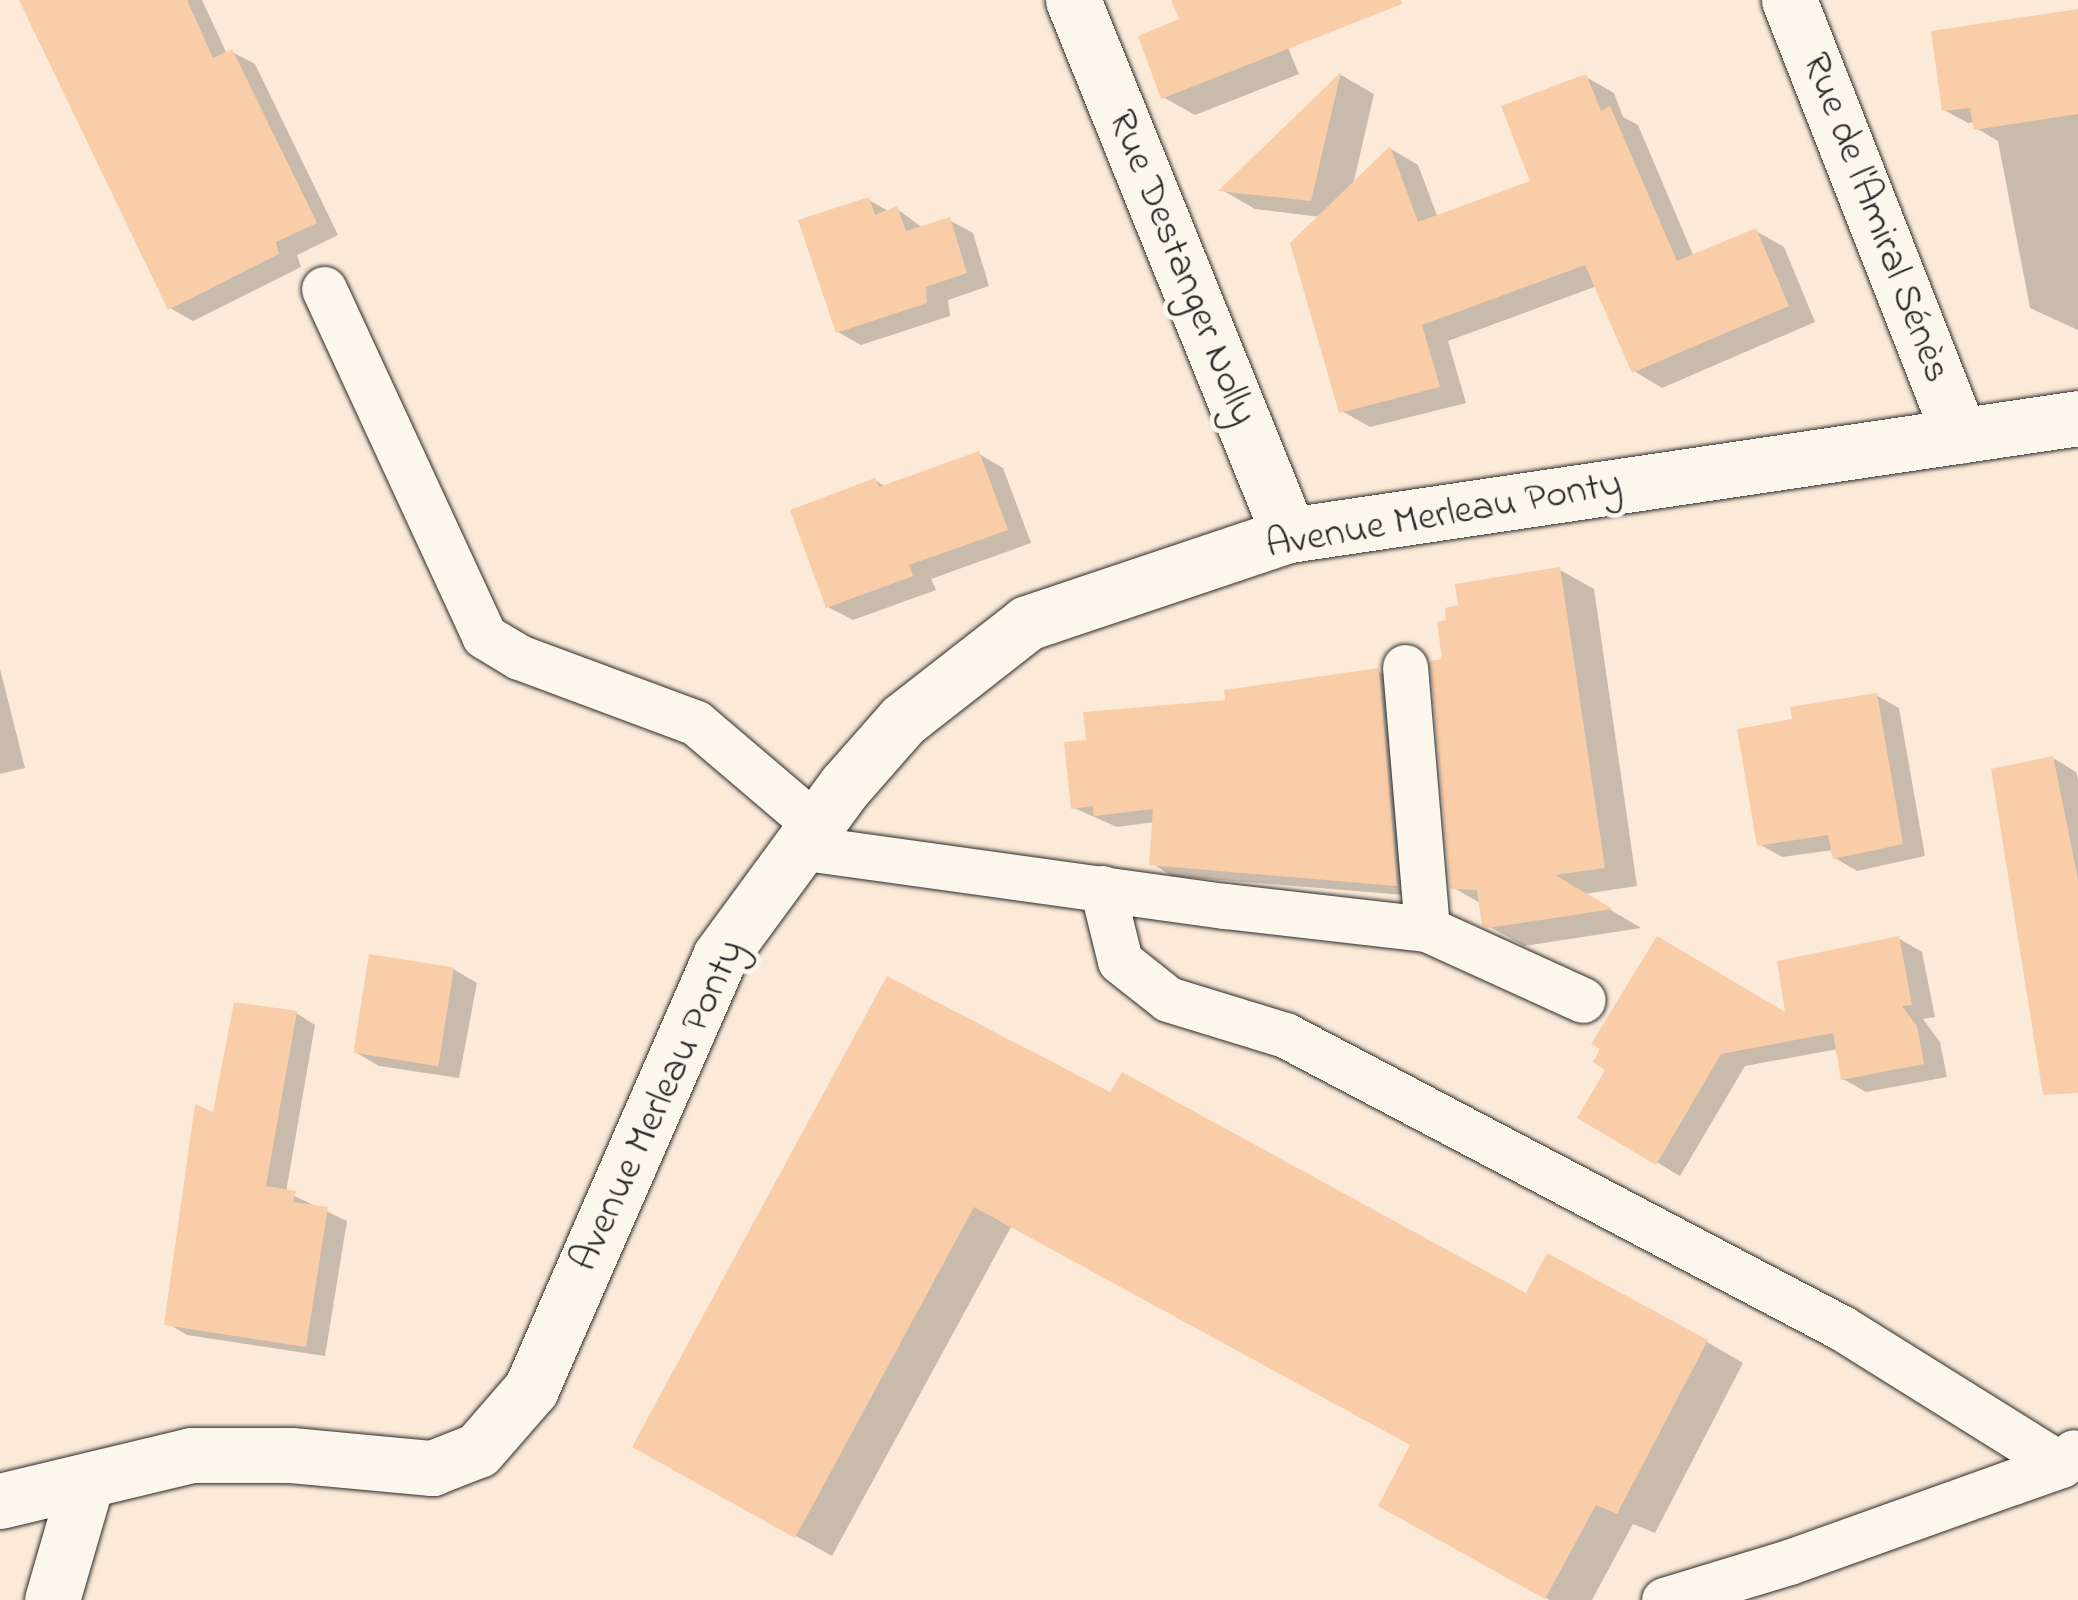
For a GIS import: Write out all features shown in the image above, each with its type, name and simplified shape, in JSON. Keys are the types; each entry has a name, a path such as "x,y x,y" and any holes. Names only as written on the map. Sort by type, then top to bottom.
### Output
{"street":[{"name":"Rue Destanger Nolly","path":"1073,0 1289,535"},
{"name":"Rue de l'Amiral Sénès","path":"1789,0 1960,436"},
{"name":"Avenue Merleau Ponty","path":"0,1501 192,1455 292,1455 432,1468 478,1450 531,1389 720,956 808,836 903,720 1027,622 1289,535 2078,418"},
{"path":"52,1600 86,1483"}],"lane":[{"path":"324,289 484,636 519,657 696,722 808,836 1102,888 1428,928 1584,1000"},
{"path":"1405,666 1428,928"},
{"path":"1102,888 1120,961 1168,999 1302,1044 1842,1328 2069,1457"},
{"path":"1664,1600 1789,1562 2069,1457"}],"building":[{"path":"19,0 187,0 213,58 232,49 317,223 276,242 279,254 168,310"},
{"path":"1171,0 1401,0 1402,4 1161,99 1138,36 1179,19"},
{"path":"2078,9 2078,114 1974,130 1970,108 1942,111 1931,31"},
{"path":"1341,72 1311,201 1218,191"},
{"path":"1586,74 1601,111 1610,106 1677,261 1756,228 1789,306 1632,373 1585,265 1422,325 1440,387 1339,413 1290,243 1390,146 1418,222 1530,181 1501,106"},
{"path":"869,197 875,215 897,206 906,231 950,217 967,273 926,287 927,303 836,333 798,220"},
{"path":"979,451 1008,530 909,565 913,576 826,608 790,510 875,478 879,487"},
{"path":"1560,567 1605,868 1555,875 1613,909 1488,928 1482,925 1477,890 1450,889 1430,661 1442,659 1437,622 1446,620 1445,608 1458,605 1455,584"},
{"path":"1379,668 1397,886 1149,865 1153,809 1094,816 1093,806 1071,809 1064,742 1086,740 1083,712 1225,700 1224,690"},
{"path":"1877,693 1903,844 1833,859 1828,835 1757,846 1737,729 1792,719 1790,707"},
{"path":"2053,756 2078,879 2078,1093 2043,1095 1991,769"},
{"path":"1657,936 1785,1012 1777,961 1899,936 1912,1005 1902,1006 1917,1026 1924,1064 1841,1080 1833,1033 1721,1054 1656,1165 1577,1118 1605,1070 1593,1062 1600,1049 1591,1044"},
{"path":"369,954 454,967 438,1066 353,1053"},
{"path":"887,976 1110,1092 1122,1072 1526,1293 1547,1253 1708,1340 1617,1514 1596,1505 1545,1599 1378,1506 1410,1445 974,1207 795,1538 632,1447"},
{"path":"234,1002 297,1011 266,1186 296,1191 293,1202 328,1207 306,1347 164,1325 195,1104 213,1112"}]}
